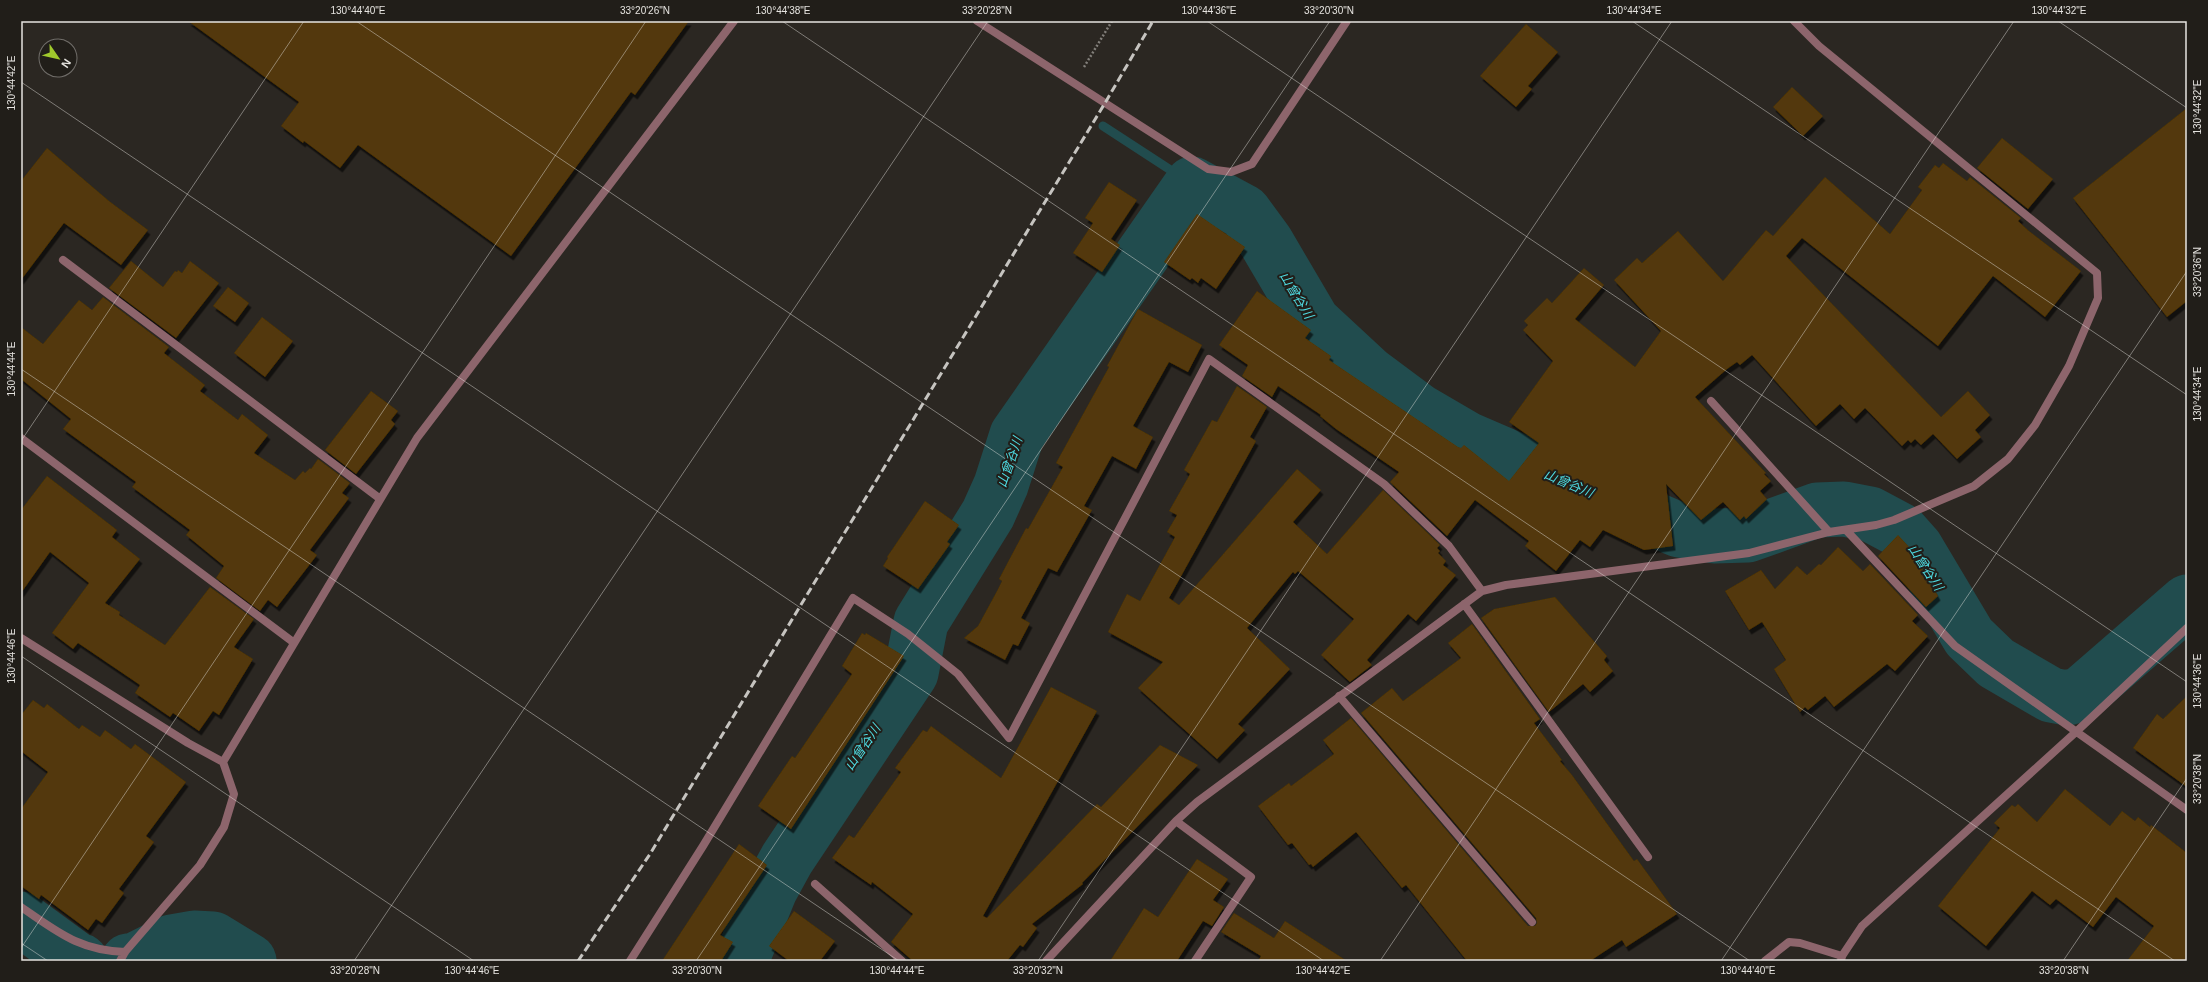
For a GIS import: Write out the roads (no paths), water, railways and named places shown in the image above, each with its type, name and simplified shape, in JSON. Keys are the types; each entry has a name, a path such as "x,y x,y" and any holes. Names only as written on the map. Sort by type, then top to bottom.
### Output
{"street":[{"path":"222,762 379,498 417,438 734,21"},
{"path":"977,21 1208,169 1231,172 1252,164 1347,21"},
{"path":"1046,961 1176,821 1197,802 1482,590 1506,585 1749,553 1829,532 1876,525 1894,520 1974,486 2008,459 2034,424 2069,366 2098,298 2097,273 1819,46 1794,21"},
{"path":"63,260 379,498"},
{"path":"630,961 703,846 853,598 908,634 958,674 1009,738 1209,359 1384,484 1449,546 1482,590"},
{"path":"1711,401 1829,532"},
{"path":"21,438 293,642"},
{"path":"1846,530 1955,646 2022,695 2077,731 2187,810"},
{"path":"1464,604 1648,857"},
{"path":"1765,961 1789,942 1800,943 1842,959 1862,926 2077,731 2187,628"},
{"path":"21,638 188,743 222,762 234,794 224,826 200,865 122,957 74,942 21,907"},
{"path":"1339,696 1532,922"},
{"path":"1176,821 1251,877 1195,961"},
{"path":"815,884 902,961"}],"waterway":[{"path":"1103,126 1192,184"},
{"name":"山曾谷川","path":"741,961 770,890 787,859 911,673 921,622 988,514 1001,485 1017,435 1192,184 1244,212 1266,242 1313,322 1368,373 1419,411 1467,439 1679,530 1714,536 1748,535 1817,510 1844,509 1870,514 1900,530 1916,548 1969,637 1996,663 2051,695 2067,698 2081,694 2187,602"},
{"name":"山曾谷川","path":"21,919 77,960 81,961"},
{"name":"山曾谷川","path":"128,961 135,960 171,942 194,938 213,939 249,961"}],"railway":[{"path":"578,961 650,854 1105,103 1153,21"}]}
